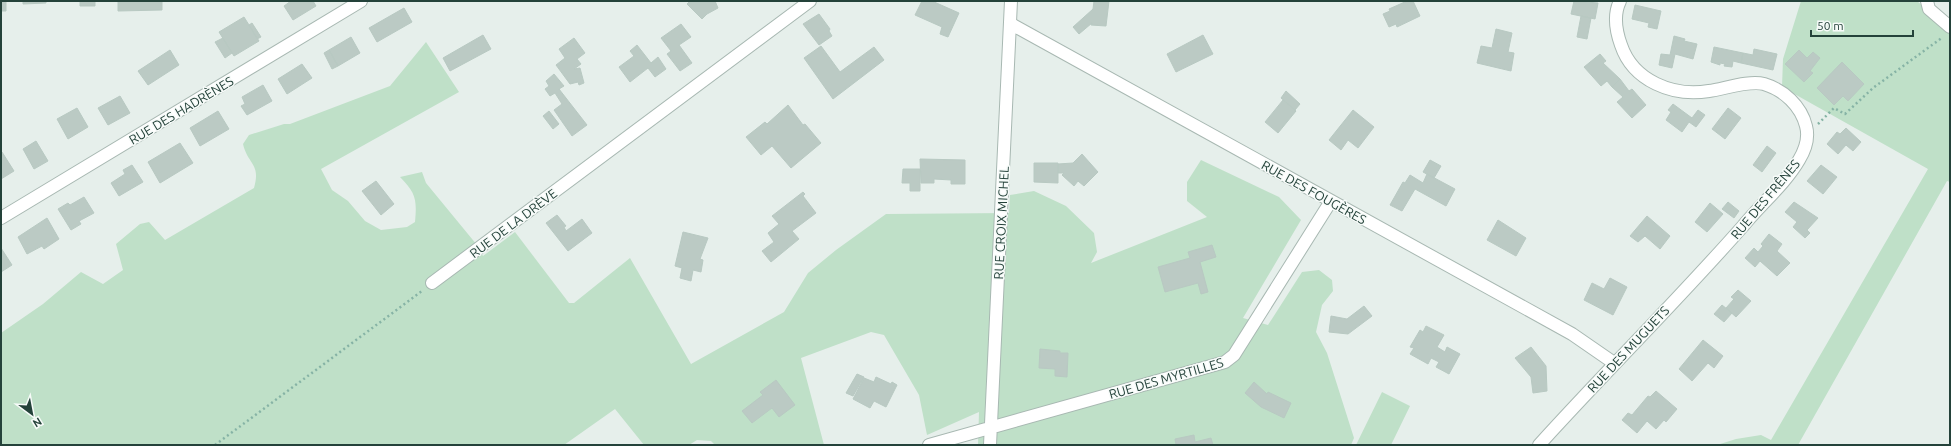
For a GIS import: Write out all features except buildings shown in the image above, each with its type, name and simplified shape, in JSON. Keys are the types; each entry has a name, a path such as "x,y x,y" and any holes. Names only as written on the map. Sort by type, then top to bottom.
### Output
{"street":[{"name":"RUE DES HADRÈNES","path":"1,218 361,1"},
{"name":"RUE DE LA DRÈVE","path":"432,283 810,1"},
{"name":"RUE CROIX MICHEL","path":"990,445 1011,1"},
{"path":"1620,1 1616,15 1617,34 1627,58 1640,74 1659,85 1683,91 1708,91 1733,85 1763,84 1789,97 1796,104 1807,131"},
{"path":"1927,1 1929,9 1947,31"},
{"name":"RUE DES FOUGÈRES","path":"1011,24 1572,334 1614,363"},
{"name":"RUE DES FRÊNES","path":"1719,253 1790,173 1804,150 1807,131"},
{"name":"RUE DES MYRTILLES","path":"929,445 1225,362 1234,355 1331,201"},
{"name":"RUE DES MUGUETS","path":"1539,445 1614,363 1719,253"}],"path":[{"path":"1807,131 1815,127 1834,108 1845,114 1873,88 1947,31"},
{"path":"215,445 432,283"}],"green space":[{"path":"1801,1 1917,1 1950,29 1950,182 1947,181 1798,445 1717,445 1736,439 1761,435 1771,440 1928,169 1782,87 1783,59"},
{"path":"426,42 459,92 321,169 332,190 348,201 365,221 381,230 407,227 415,222 416,208 412,192 400,177 422,172 426,183 477,245 483,256 515,232 569,303 574,303 630,258 691,364 784,312 808,273 836,250 886,214 1009,213 1010,195 1034,191 1066,206 1094,233 1097,252 1091,263 1207,217 1187,201 1187,182 1201,160 1279,197 1301,220 1243,318 1268,325 1302,272 1319,270 1332,280 1333,291 1322,305 1316,332 1327,353 1354,438 1351,445 978,445 979,412 927,435 919,395 884,335 871,332 801,358 824,445 715,445 711,441 697,440 689,445 644,445 615,409 564,445 1,445 1,333 43,304 81,272 103,284 123,270 116,244 140,224 149,222 165,240 254,188 256,180 255,169 245,151 243,144 249,135 284,124 290,124 390,86"},
{"path":"1382,392 1410,406 1391,445 1356,445"}]}
